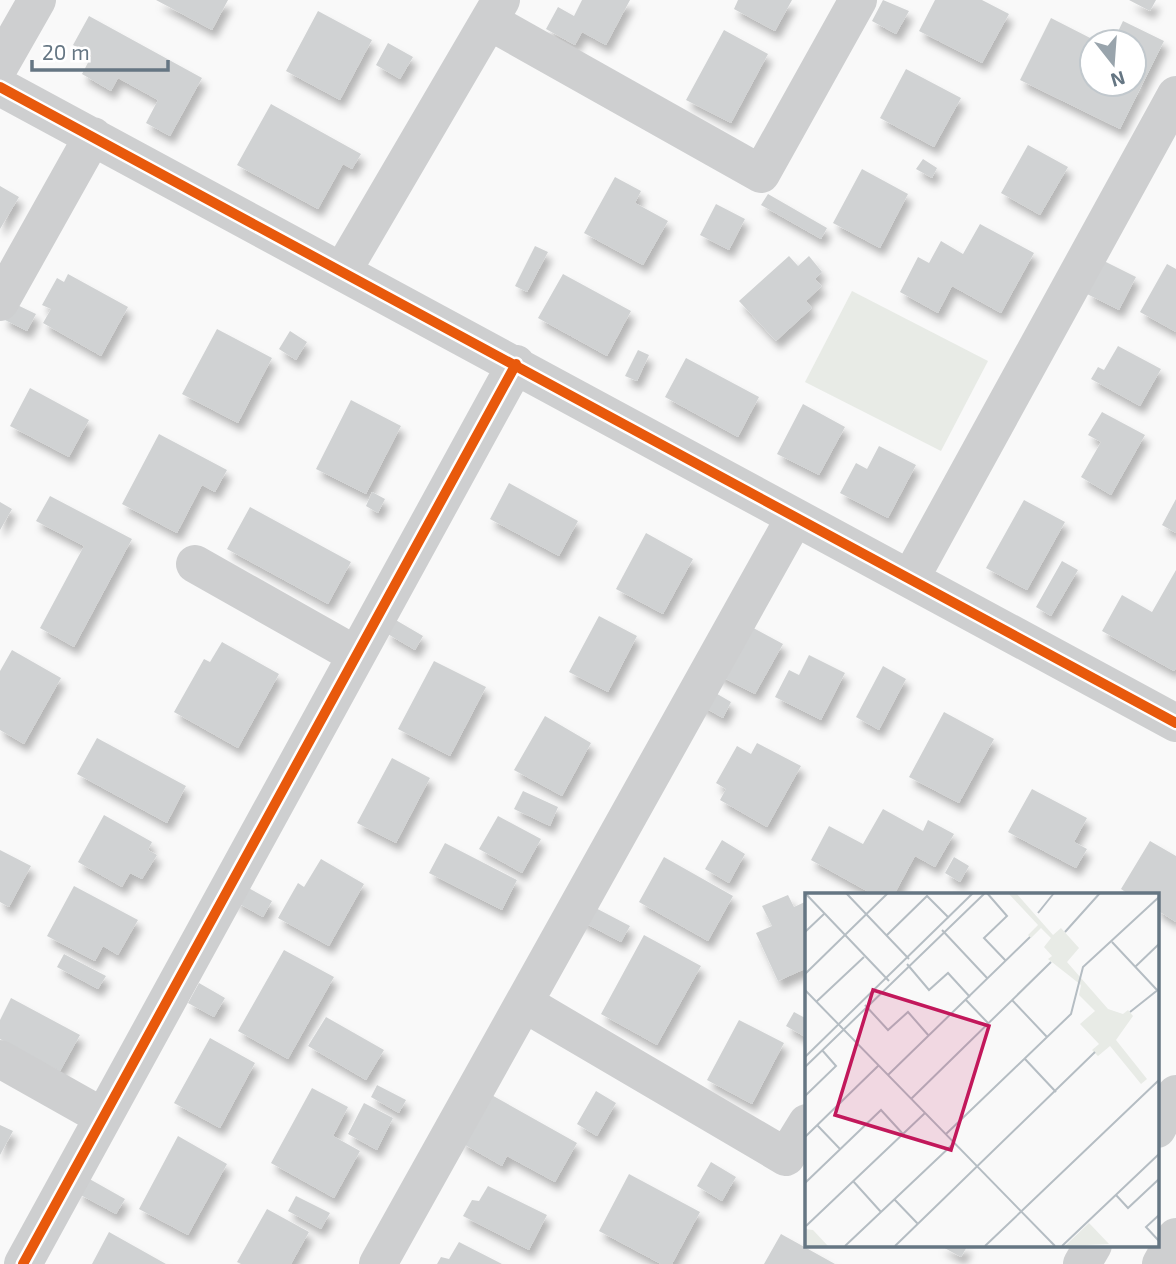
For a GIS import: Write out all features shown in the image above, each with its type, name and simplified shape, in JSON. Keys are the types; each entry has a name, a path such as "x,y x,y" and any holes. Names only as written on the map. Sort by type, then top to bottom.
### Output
{"street":[{"path":"0,65 37,0"},
{"path":"343,270 495,10 761,174 858,0"},
{"path":"0,86 1176,723"},
{"path":"910,579 1176,95"},
{"path":"0,302 93,136"},
{"path":"23,1264 516,364"},
{"path":"378,1264 795,517"},
{"path":"195,564 356,655"},
{"path":"524,1003 786,1157 805,1126"},
{"path":"0,1059 103,1117"},
{"path":"1158,1080 1176,1093 1158,1127"},
{"path":"1161,1264 1176,1237"},
{"path":"1082,1264 1092,1246"}],"shaded area":[{"path":"852,291 988,361 941,451 805,382"}],"building":[{"path":"156,0 228,0 212,30"},
{"path":"582,0 630,0 606,45 582,32 575,45 546,29 558,7 574,16"},
{"path":"738,0 792,0 775,31 734,9"},
{"path":"883,0 909,11 896,34 872,21"},
{"path":"935,0 982,0 1009,14 982,63 919,31"},
{"path":"1129,0 1156,0 1150,11"},
{"path":"318,11 372,40 340,100 286,71"},
{"path":"89,16 202,78 170,136 146,123 158,100 118,78 111,91 82,74 92,55 73,45"},
{"path":"1051,18 1078,32 1078,98 1136,98 1120,129 1020,80"},
{"path":"1123,21 1137,28 1120,28"},
{"path":"724,30 768,54 731,123 686,100"},
{"path":"1148,33 1164,41 1148,73"},
{"path":"388,43 413,57 400,79 376,65"},
{"path":"906,69 961,98 934,147 880,118"},
{"path":"271,104 361,154 352,169 343,164 318,209 237,165"},
{"path":"1028,145 1068,167 1040,215 1001,193"},
{"path":"923,159 937,168 932,178 916,169"},
{"path":"862,169 908,194 880,248 833,223"},
{"path":"615,177 641,191 635,203 668,221 643,265 584,233"},
{"path":"0,186 19,197 0,229"},
{"path":"768,194 827,228 821,239 761,205"},
{"path":"716,204 745,219 729,250 700,235"},
{"path":"980,224 1034,253 1001,313 952,286 938,313 900,292 918,257 929,263 941,241 963,254"},
{"path":"535,246 548,252 527,292 515,286"},
{"path":"789,256 798,266 809,256 822,272 815,279 822,286 806,301 812,308 776,341 739,301"},
{"path":"1104,261 1136,277 1119,310 1087,294"},
{"path":"1167,264 1176,269 1176,332 1140,312"},
{"path":"68,274 128,307 101,356 43,323 51,309 42,305 57,278 64,282"},
{"path":"563,274 631,311 607,356 538,318"},
{"path":"11,302 36,314 27,331 3,319"},
{"path":"217,329 272,358 238,423 182,394"},
{"path":"290,331 307,342 296,360 279,349"},
{"path":"1118,346 1161,369 1140,406 1091,379 1098,367 1104,370"},
{"path":"638,350 649,355 637,381 625,376"},
{"path":"686,358 759,397 738,437 665,397"},
{"path":"30,388 89,420 69,457 10,426"},
{"path":"351,400 401,426 366,494 316,469"},
{"path":"803,404 845,427 819,475 777,454"},
{"path":"1102,412 1145,435 1111,495 1081,477 1101,442 1088,435"},
{"path":"159,434 227,470 215,492 202,485 177,533 122,504"},
{"path":"879,446 916,465 888,518 840,493 856,463 867,469"},
{"path":"509,483 578,521 559,556 490,519"},
{"path":"372,492 385,499 378,513 366,506"},
{"path":"50,496 132,539 74,647 40,628 84,546 36,521"},
{"path":"1176,499 1176,533 1162,525"},
{"path":"1024,500 1065,522 1027,590 986,568"},
{"path":"0,502 12,509 0,530"},
{"path":"250,507 351,562 328,604 227,549"},
{"path":"646,533 693,559 663,614 616,589"},
{"path":"1062,561 1078,570 1051,616 1036,607"},
{"path":"1176,570 1174,671 1102,631 1122,595 1152,612"},
{"path":"599,616 637,636 608,692 569,672"},
{"path":"394,619 423,636 415,650 386,633"},
{"path":"744,623 783,644 755,694 716,674"},
{"path":"222,642 279,674 238,748 174,712 204,659 210,662"},
{"path":"12,650 61,678 24,744 0,730 0,671"},
{"path":"809,655 845,673 821,720 775,697 789,670 799,675"},
{"path":"434,661 486,687 450,756 398,729"},
{"path":"883,666 906,679 879,730 856,717"},
{"path":"707,688 731,702 723,718 698,704"},
{"path":"944,712 994,739 959,803 909,777"},
{"path":"545,716 591,743 562,796 514,770"},
{"path":"97,738 186,786 167,823 77,774"},
{"path":"757,743 801,766 767,827 720,800 726,789 716,783 737,746 751,754"},
{"path":"392,758 430,778 396,843 357,823"},
{"path":"1032,789 1087,818 1074,842 1087,849 1076,868 1008,832"},
{"path":"523,791 558,807 550,826 514,809"},
{"path":"883,809 923,831 928,820 954,834 935,867 915,856 895,893 870,893 811,860 829,826 863,844"},
{"path":"104,815 152,842 148,850 157,855 142,879 130,873 122,887 78,862"},
{"path":"498,816 541,839 522,873 479,849"},
{"path":"722,840 745,854 729,883 705,869"},
{"path":"1150,841 1176,856 1176,922 1158,911 1158,893 1127,893 1121,889"},
{"path":"445,843 517,880 502,910 429,873"},
{"path":"0,850 31,866 9,907 0,902"},
{"path":"664,857 733,896 708,941 639,902"},
{"path":"954,857 969,866 960,882 945,873"},
{"path":"321,859 364,884 329,946 278,918 298,883 304,887"},
{"path":"243,885 272,901 263,917 234,901"},
{"path":"74,886 138,920 118,955 103,946 95,961 47,936"},
{"path":"788,895 794,907 805,902 805,969 778,981 756,933 772,926 762,906"},
{"path":"588,904 630,926 621,942 579,920"},
{"path":"644,935 701,966 657,1045 601,1014"},
{"path":"284,950 334,977 288,1059 238,1031"},
{"path":"64,954 106,976 98,989 57,967"},
{"path":"199,983 225,998 214,1017 188,1003"},
{"path":"11,998 80,1035 60,1071 0,1039 0,1020"},
{"path":"794,1012 805,1018 805,1037 786,1026"},
{"path":"326,1017 384,1050 366,1080 308,1046"},
{"path":"739,1020 784,1043 752,1104 707,1080"},
{"path":"210,1038 255,1063 220,1128 174,1103"},
{"path":"377,1085 406,1100 399,1113 371,1097"},
{"path":"312,1088 348,1107 333,1136 360,1151 334,1198 271,1163"},
{"path":"596,1091 616,1103 597,1136 577,1124"},
{"path":"488,1093 577,1143 555,1182 507,1156 502,1166 460,1142"},
{"path":"364,1103 393,1118 377,1150 348,1134"},
{"path":"0,1125 13,1131 0,1155"},
{"path":"178,1136 227,1164 188,1235 139,1209"},
{"path":"711,1162 736,1177 722,1201 697,1186"},
{"path":"629,1174 700,1212 672,1264 661,1264 599,1231"},
{"path":"86,1177 125,1199 116,1214 77,1193"},
{"path":"488,1186 547,1215 529,1250 463,1216 472,1200 479,1201"},
{"path":"296,1196 330,1213 321,1229 288,1211"},
{"path":"267,1209 309,1232 291,1264 237,1262"},
{"path":"109,1232 166,1264 92,1264"},
{"path":"781,1234 835,1264 764,1264"},
{"path":"459,1242 502,1264 437,1264 441,1257 449,1259"},
{"path":"941,1246 967,1246 961,1257"}],"cycle path":[{"path":"0,87 1176,723"},
{"path":"23,1264 516,364"}]}
